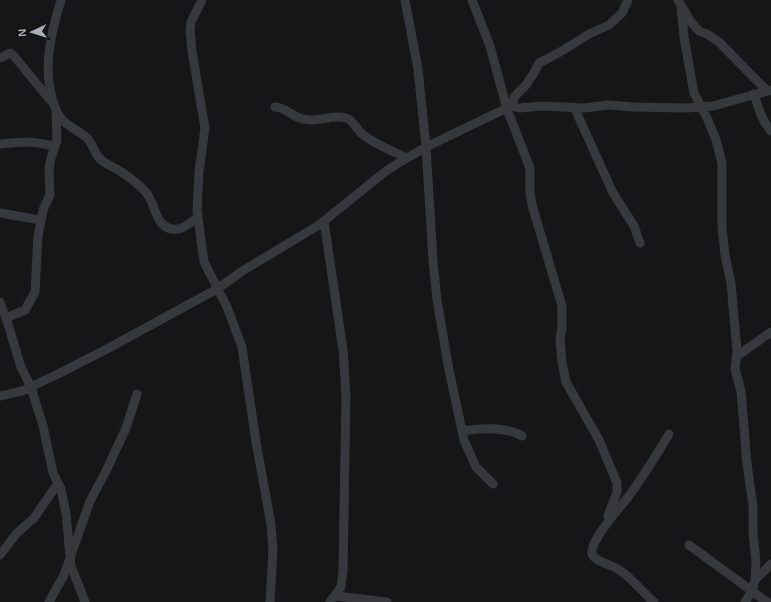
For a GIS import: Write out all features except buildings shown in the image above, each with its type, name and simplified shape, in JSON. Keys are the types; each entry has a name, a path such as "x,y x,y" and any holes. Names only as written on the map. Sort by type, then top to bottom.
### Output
{"street":[{"path":"61,0 54,26 47,65 51,96 62,120 88,139 94,152 101,160 121,171 146,192 160,221 168,228 177,230 198,217"},
{"path":"202,0 193,18 190,30 205,128 199,172 198,217 204,262 231,318 243,355 254,435 271,524 273,550 272,599"},
{"path":"405,0 418,69 426,147 429,218 437,300 448,365 462,430 470,454 476,467 493,484"},
{"path":"472,0 490,46 530,168 530,192 532,205 561,298 563,317 560,338 566,382 599,440 617,483 617,492 608,516 609,520"},
{"path":"509,107 515,96 526,85 539,63 579,40 610,25 622,13 628,0"},
{"path":"679,3 691,22 699,31 720,42 769,91"},
{"path":"679,3 694,93 702,107 716,140 722,163 722,228 725,256 732,290 737,356 736,369 741,391 747,464 753,506 753,533 756,562 755,580 752,591 745,602"},
{"path":"0,58 10,53 13,55 55,107 57,140 50,168 50,195 40,220 35,292 25,310 6,318"},
{"path":"0,396 22,391 31,387 105,350 217,289 244,270 302,236 324,221 386,171 426,147 509,107 608,106 687,108 702,107 727,102 769,91"},
{"path":"754,94 760,114 771,131"},
{"path":"275,107 280,107 292,115 304,120 340,117 347,118 371,140 407,158"},
{"path":"574,107 613,193 634,226 640,243"},
{"path":"0,144 41,142 55,147"},
{"path":"0,213 40,220"},
{"path":"324,221 343,350 346,394 343,571 341,587 333,599"},
{"path":"0,302 21,367 31,387 43,426 54,473 66,512 70,559 74,576 85,602"},
{"path":"737,356 771,332"},
{"path":"49,602 70,559 90,501 126,428 137,394"},
{"path":"462,430 485,428 503,429 515,432 522,436"},
{"path":"654,602 618,568 595,558 592,553 599,534 631,494 669,434"},
{"path":"0,555 17,533 34,518 58,483"},
{"path":"689,545 767,602"},
{"path":"755,580 771,564"},
{"path":"333,599 387,602"}]}
